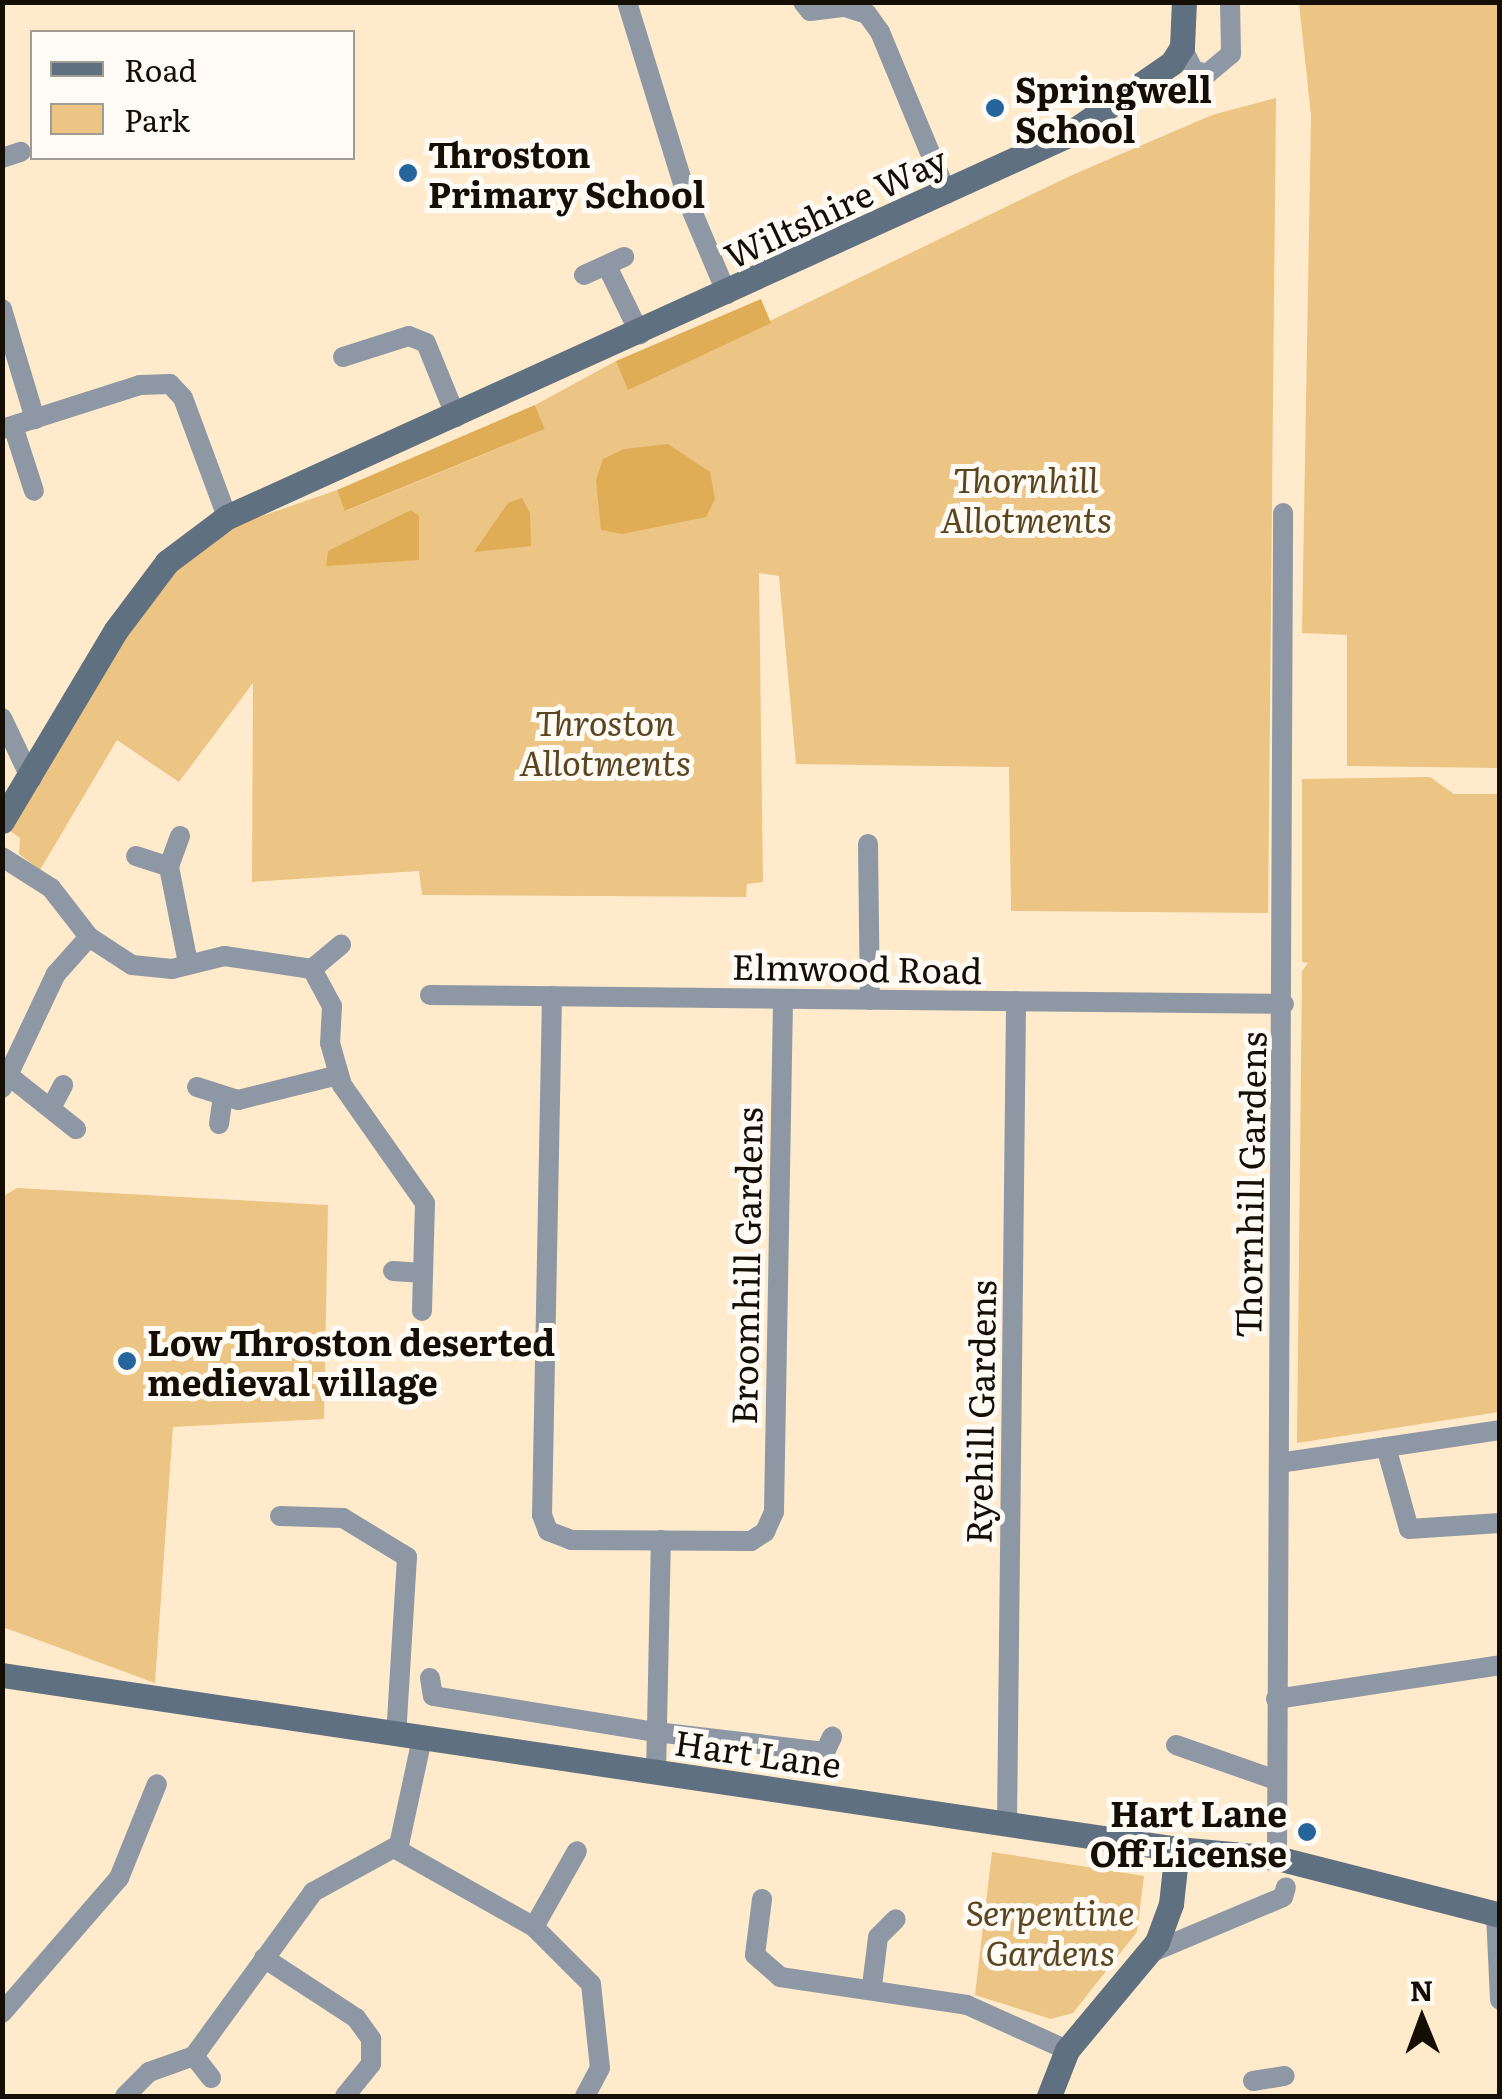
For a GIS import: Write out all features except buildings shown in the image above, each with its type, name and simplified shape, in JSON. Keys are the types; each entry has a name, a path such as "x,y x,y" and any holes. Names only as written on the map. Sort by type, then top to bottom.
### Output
{"street":[{"path":"627,2 689,204 727,294"},
{"path":"804,2 810,10 845,7 866,14 880,32 947,194"},
{"path":"1184,2 1182,47 1192,70 1207,74 1231,54 1230,2"},
{"name":"Wiltshire Way","path":"2,821 32,779 116,630 167,562 227,517 640,334 1066,136 1172,63 1182,47"},
{"path":"584,275 616,262 640,334"},
{"path":"2,309 35,419"},
{"path":"343,357 409,336 426,344 456,417"},
{"path":"34,491 8,428 156,382 170,384 183,398 227,517"},
{"name":"Thornhill Gardens","path":"1278,1858 1284,512"},
{"path":"2,718 32,779"},
{"path":"180,836 170,867 188,963"},
{"path":"868,844 870,1000"},
{"path":"136,856 170,867"},
{"path":"2,857 51,888 90,937 132,965 172,969 224,956 312,969 341,945"},
{"path":"76,1129 51,1108 5,1082 56,974 90,937"},
{"path":"312,969 332,1006 330,1043 338,1075 425,1203 422,1310"},
{"name":"Elmwood Road","path":"430,995 1284,1004"},
{"path":"552,996 542,1514 548,1532 571,1540 661,1540 656,1774"},
{"name":"Broomhill Gardens","path":"661,1540 750,1541 765,1532 774,1512 782,999"},
{"name":"Ryehill Gardens","path":"1008,1824 1016,1001"},
{"path":"196,1087 223,1096 258,1098 338,1075"},
{"path":"51,1108 64,1085"},
{"path":"219,1124 223,1096"},
{"path":"393,1271 423,1273"},
{"path":"1279,1463 1500,1430"},
{"path":"1386,1447 1409,1529 1500,1523"},
{"path":"280,1516 343,1518 407,1557 396,1736"},
{"path":"1276,1699 1500,1665"},
{"name":"Hart Lane","path":"2,1675 1177,1849 1278,1858 1498,1915"},
{"path":"430,1678 433,1696 656,1732 825,1752 832,1737"},
{"path":"125,2096 149,2072 194,2056 313,1892 394,1848 422,1739"},
{"path":"1176,1745 1276,1780"},
{"path":"2,2013 119,1878 157,1784"},
{"path":"394,1848 534,1927 591,1984 600,2068 585,2096"},
{"path":"1050,2096 1067,2050 1150,1953 1171,1904 1177,1849"},
{"path":"534,1927 577,1850"},
{"path":"1150,1953 1283,1897 1286,1887"},
{"path":"762,1899 755,1955 780,1976 872,1986 967,2005 1067,2050"},
{"path":"1498,1915 1500,2000"},
{"path":"872,1986 878,1937 896,1918"},
{"path":"264,1958 356,2018 371,2039 371,2064 345,2096"},
{"path":"194,2056 211,2078"}],"green space":[{"path":"1299,3 1499,3 1499,768 1347,766 1347,635 1302,633 1311,116"},
{"path":"1276,98 1268,913 1011,911 1009,767 796,764 779,576 759,573 763,882 747,884 746,897 422,895 419,871 252,882 253,683 179,782 117,740 40,870 19,854 20,838 10,831 137,615 183,564 242,523 337,490 346,511 545,429 535,405 616,361 629,389 1070,176 1212,115"},
{"path":"1430,777 1454,794 1499,794 1499,1412 1297,1443 1302,971 1308,963 1302,962 1302,779"},
{"path":"17,1188 328,1205 324,1419 173,1427 155,1683 3,1627 2,1197"},
{"name":"Serpentine Gardens","path":"992,1852 1144,1876 1137,1932 1073,2013 1051,2019 975,1995"}],"shaded area":[{"path":"761,299 771,323 628,390 616,361"},
{"path":"535,405 545,429 345,511 337,490"},
{"path":"668,444 710,472 715,499 706,517 622,534 601,530 596,480 603,459 624,449"},
{"path":"522,498 530,513 531,546 474,552 508,503"},
{"path":"411,510 419,516 419,560 326,566 328,551"}],"place":[{"name":"Springwell School","path":"995,108"},
{"name":"Throston Primary School","path":"408,173"},
{"name":"Low Throston deserted medieval village","path":"127,1361"},
{"name":"Hart Lane Off License","path":"1307,1832"}],"park label":[{"name":"Thornhill Allotments","path":"1026,498"},
{"name":"Throston Allotments","path":"605,741"}]}
